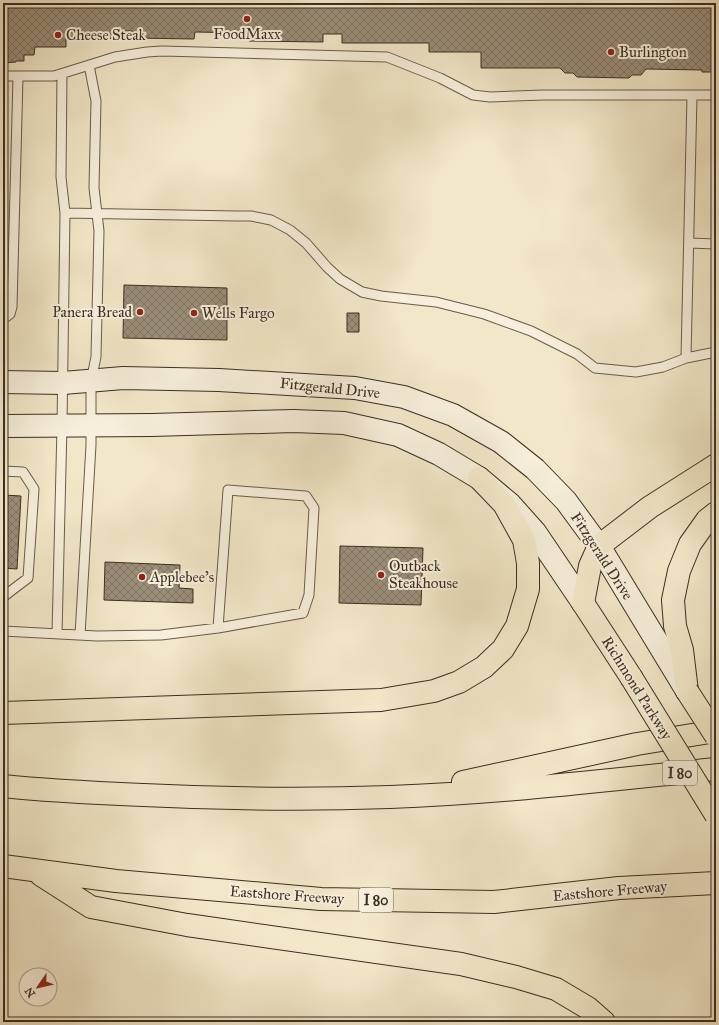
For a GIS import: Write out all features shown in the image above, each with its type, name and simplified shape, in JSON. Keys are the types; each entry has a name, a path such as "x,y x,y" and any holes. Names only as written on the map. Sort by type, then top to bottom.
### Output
{"highway":[{"path":"583,603 590,566 599,546 650,507 716,465"},
{"path":"3,713 381,700 434,691 459,682 484,666 503,649 517,626 528,589 528,563 524,540 504,504 479,478"},
{"path":"716,513 707,520 690,544 679,571 673,600 675,626 682,650 687,691 716,736"},
{"name":"Richmond Parkway","path":"583,603 631,677 716,815"},
{"path":"392,797 637,744 716,731"},
{"name":"I 80","path":"3,786 45,791 286,800 392,797 510,790 716,769"},
{"name":"Eastshore Freeway","path":"3,866 116,882 321,899 494,902 619,888 716,883"},
{"path":"36,871 90,907 187,925 461,964 516,977 556,989 588,1008 604,1022"}],"main road":[{"name":"Fitzgerald Drive","path":"3,382 63,383 123,378 219,380 355,388 404,397 453,415 501,442 535,468 566,501 599,546 687,691"},
{"path":"3,426 167,425 294,421 344,423 398,435 439,454 479,478 510,504 535,532 583,603"}],"lane":[{"path":"3,76 45,77 62,74 115,57 162,51 387,57 440,78 473,95 490,97 543,95 716,95"},
{"path":"80,635 91,425 91,381 96,357 99,231 94,188 96,101 89,65"},
{"path":"57,634 63,383 64,213 61,177 62,74"},
{"path":"3,319 10,314 12,307 18,77"},
{"path":"686,358 692,96"},
{"path":"64,213 251,216 271,220 298,236 340,279 362,292 381,296 436,302 484,314 531,331 576,354 595,368 636,372 663,367 686,358 716,352"},
{"path":"689,243 716,244"},
{"path":"3,471 23,472 34,490 28,578 3,596"},
{"path":"3,631 80,635 161,635 218,628 303,613 309,595 314,508 306,496 228,490 218,628"}],"building":[{"path":"3,3 716,3 716,72 702,72 702,70 646,69 641,75 632,75 629,78 577,77 573,73 565,73 560,68 481,68 481,52 429,52 429,43 342,43 342,34 323,34 323,42 249,41 248,33 195,32 194,39 133,38 132,31 125,31 125,39 66,37 66,47 35,47 34,55 24,55 24,61 3,63"},
{"path":"124,285 227,288 227,340 123,338"},
{"path":"347,313 359,313 359,332 347,332"},
{"path":"3,495 21,496 17,569 3,568"},
{"name":"Outback Steakhouse","path":"340,546 423,548 421,605 339,603"},
{"name":"Applebee's","path":"105,562 180,565 179,588 193,589 193,603 104,600"}],"place":[{"name":"FoodMaxx","path":"247,19"},
{"name":"Cheese Steak","path":"58,35"},
{"name":"Burlington","path":"611,52"},
{"name":"Panera Bread","path":"140,312"},
{"name":"Wells Fargo","path":"194,313"},
{"name":"Outback Steakhouse","path":"381,575"},
{"name":"Applebee's","path":"142,577"}]}
